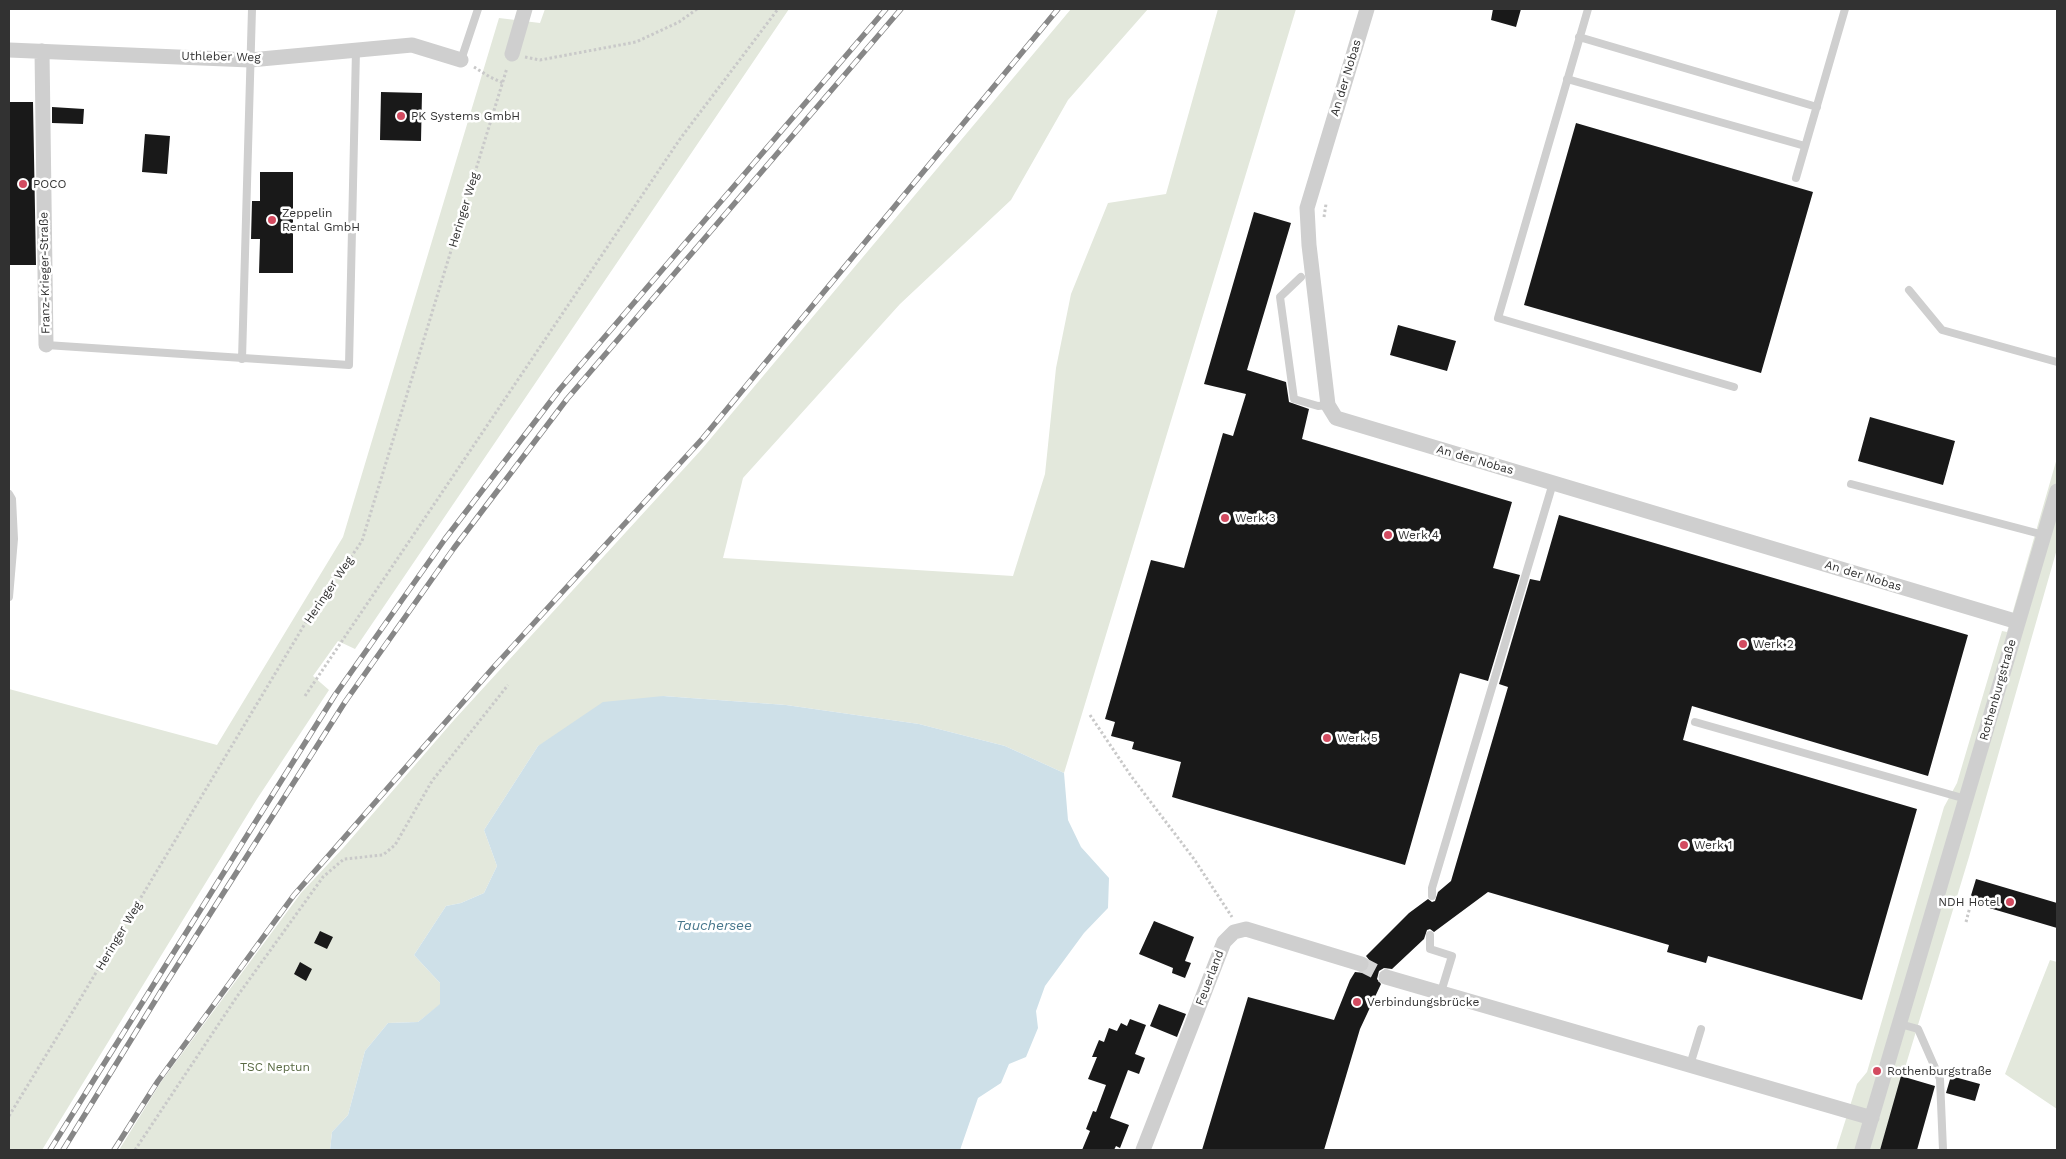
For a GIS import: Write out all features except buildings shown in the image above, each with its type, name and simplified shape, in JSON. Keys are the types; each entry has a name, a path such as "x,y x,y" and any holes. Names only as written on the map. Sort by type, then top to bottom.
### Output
{"street":[{"path":"512,54 525,9"},
{"name":"An der Nobas","path":"1367,9 1307,208 1309,245 1328,405 1336,418 2018,622"},
{"name":"Uthleber Weg","path":"9,50 250,60 412,45 461,60"},
{"name":"Franz-Krieger-Straße","path":"42,51 46,345"},
{"name":"Rothenburgstraße","path":"1862,1150 2018,622 2049,532 2057,491"},
{"path":"1234,932 1246,929 1361,964"},
{"name":"Feuerland","path":"1143,1150 1224,942 1234,932"},
{"path":"1386,977 1872,1118"}],"lane":[{"path":"242,359 252,9"},
{"path":"461,60 478,9"},
{"path":"1588,9 1498,318 1734,387"},
{"path":"1796,178 1845,9"},
{"path":"1579,37 1817,106"},
{"path":"46,345 349,365 356,50"},
{"path":"1567,79 1805,146"},
{"path":"1301,277 1280,297 1294,400 1318,406 1328,405"},
{"path":"1909,290 1942,330 2057,362"},
{"path":"1432,896 1432,888 1553,483"},
{"path":"1851,484 2049,532"},
{"path":"9,494 12,499 14,539 9,597"},
{"path":"1695,722 1966,799"},
{"path":"1430,935 1430,949 1452,956 1441,992"},
{"path":"1900,1024 1918,1029 1940,1079 1943,1150"},
{"path":"1690,1065 1701,1029"}],"path":[{"path":"512,54 540,60 636,42 679,22 697,9"},
{"path":"305,696 680,139 778,9"},
{"name":"Heringer Weg","path":"9,1116 74,1012 306,622 362,541 512,54"},
{"path":"461,60 503,83"},
{"path":"1324,219 1328,196"},
{"path":"135,1150 236,998 323,877 344,860 383,855 395,845 432,781 508,685"},
{"path":"1090,715 1131,776 1194,859 1233,919 1234,932"},
{"path":"1966,922 1971,903"}],"green space":[{"path":"545,9 789,9 355,649 338,641 313,676 329,690 257,799 42,1150 9,1150 9,689 217,745 343,537 499,18 540,23"},
{"name":"TSC Neptun","path":"1071,9 1148,9 1068,100 1011,200 900,304 743,478 723,558 1013,576 1045,474 1056,368 1071,294 1108,203 1166,194 1218,9 1296,9 1064,773 1005,746 919,724 786,705 663,696 538,746 484,830 497,866 484,893 461,903 446,906 414,955 440,983 441,1004 418,1022 388,1023 365,1051 348,1115 332,1132 330,1150 119,1150 161,1082 301,893 344,847 454,720 701,450"},
{"path":"2057,458 2057,549 1969,857 1880,1150 1836,1150 1857,1084 1867,1072 1944,807 1957,783 2002,631 2007,632"},
{"path":"2050,960 2057,962 2057,1109 2005,1074"}],"water":[{"name":"Tauchersee","path":"663,696 786,705 919,724 1005,746 1064,773 1068,820 1081,847 1109,878 1108,908 1084,933 1045,986 1036,1011 1038,1028 1026,1057 1009,1064 1001,1083 978,1098 960,1150 330,1150 332,1132 348,1115 365,1051 388,1023 418,1022 440,1004 440,983 414,955 446,906 461,903 484,893 497,866 484,830 538,746 603,702"}],"tunnel":[{"path":"1361,964 1386,977"}],"railway":[{"path":"50,1150 335,695 445,539 560,389 886,9"},
{"path":"63,1150 163,988 345,702 454,548 567,399 901,9"},
{"path":"114,1150 158,1081 294,895 492,669 703,438 1058,9"}],"place":[{"name":"PK Systems GmbH","path":"401,116"},
{"name":"POCO","path":"23,184"},
{"name":"Zeppelin Rental GmbH","path":"272,220"},
{"name":"Werk 3","path":"1225,518"},
{"name":"Werk 4","path":"1388,535"},
{"name":"Werk 2","path":"1743,644"},
{"name":"Werk 5","path":"1327,738"},
{"name":"Werk 1","path":"1684,845"},
{"name":"NDH Hotel","path":"2010,902"},
{"name":"Verbindungsbrücke","path":"1357,1002"},
{"name":"Rothenburgstraße","path":"1877,1071"}]}
